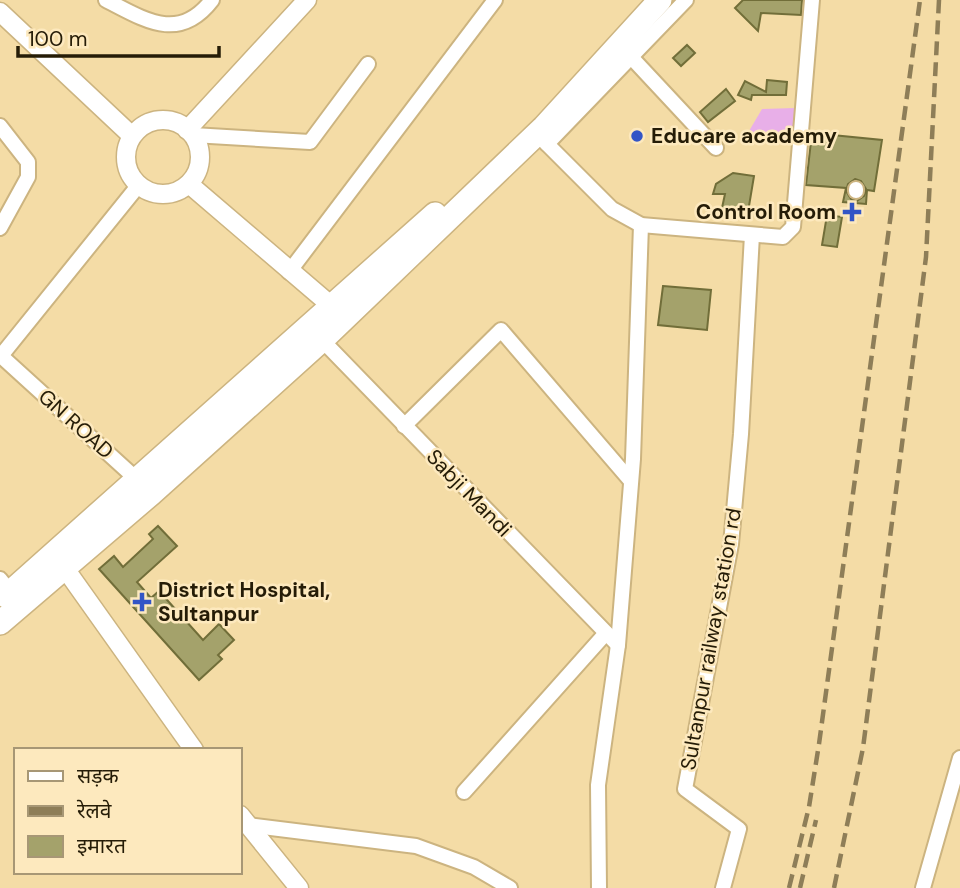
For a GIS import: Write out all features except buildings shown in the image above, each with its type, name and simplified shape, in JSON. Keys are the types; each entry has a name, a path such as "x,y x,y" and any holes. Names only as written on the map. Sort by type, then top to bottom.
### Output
{"main road":[{"path":"8,594 64,567 145,487 338,312 480,186 542,135 660,0"},
{"path":"0,623 8,594 145,487 321,340 338,312"}],"street":[{"path":"106,0 153,24 166,25 193,18 212,0"},
{"path":"190,132 307,0"},
{"path":"289,272 495,0"},
{"path":"650,0 536,121 542,135 612,209 641,225 783,237 793,227 812,0"},
{"path":"542,135 632,58 686,0"},
{"path":"0,12 131,136"},
{"path":"632,58 716,148"},
{"path":"190,132 310,142 368,64"},
{"path":"162,120 180,124 190,132 200,152 199,169 189,184 173,194 155,194 138,186 127,171 125,153 131,136 145,124 162,120"},
{"path":"0,126 28,162 28,177 0,228"},
{"path":"189,184 338,312"},
{"path":"0,356 138,186"},
{"path":"599,888 598,785 618,645 630,480 641,225"},
{"name":"Sultanpur railway station rd","path":"723,888 739,829 685,789 732,544 752,235"},
{"path":"404,426 501,330 630,480"},
{"name":"Sabji Mandi","path":"321,340 618,645"},
{"name":"GN ROAD","path":"0,356 145,487"},
{"path":"64,567 193,748"},
{"path":"464,792 606,633"},
{"path":"923,888 960,758"},
{"path":"243,820 296,887"},
{"path":"243,820 416,846 474,867 510,888"}],"shaded area":[{"path":"795,108 793,143 742,143 762,109"}],"railway":[{"path":"789,888 809,807 819,744 920,0"},
{"path":"834,888 863,748 926,257 939,0"},
{"path":"800,888 816,820"}],"place":[{"name":"Educare academy","path":"637,136"},
{"name":"Control Room","path":"852,212"},
{"name":"District Hospital, Sultanpur","path":"142,602"}]}
